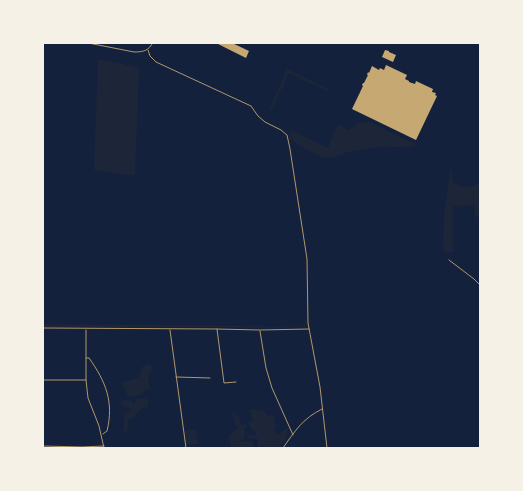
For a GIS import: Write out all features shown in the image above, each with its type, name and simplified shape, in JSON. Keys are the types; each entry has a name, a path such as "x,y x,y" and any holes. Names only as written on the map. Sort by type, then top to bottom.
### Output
{"street":[{"path":"83,42 134,52 148,50 153,42"},
{"path":"148,50 150,56 156,62 251,106 265,122 281,130 287,136 307,259 308,323 318,373 327,448"},
{"path":"449,260 480,285"},
{"path":"42,328 310,329"},
{"path":"42,446 104,447 102,434 88,398 86,329"},
{"path":"170,329 186,448"},
{"path":"216,329 224,383 236,382"},
{"path":"260,330 266,368 272,388 293,435"},
{"path":"86,358 90,358 96,367 108,394 108,428 102,434"},
{"path":"176,377 210,378"},
{"path":"42,380 86,380"},
{"path":"283,448 306,419 322,409"}],"shaded area":[{"path":"98,59 139,69 135,176 94,170"},
{"path":"287,69 328,89 327,91 289,73 271,111 269,110"},
{"path":"369,122 417,145 407,147 376,147 352,151 338,156 323,157 305,149 289,138 291,130 328,148 338,124 349,130 358,123"},
{"path":"451,167 454,187 455,183 468,187 480,183 480,217 476,217 474,205 453,205 453,252 448,252 443,251 444,215"},
{"path":"306,305 307,324 303,327 43,327 43,324 304,326 306,322"},
{"path":"147,364 151,365 152,369 148,376 150,391 147,388 139,395 128,396 122,384 125,381 138,378 142,372 142,367"},
{"path":"144,398 148,400 148,407 140,410 136,416 128,420 129,425 124,434 124,415 131,409 122,405 121,401 127,400 129,402 132,400 133,404 135,404 136,399"},
{"path":"250,410 264,411 269,416 272,414 275,416 274,422 276,426 273,429 276,433 281,434 282,431 288,430 286,439 280,448 259,447 257,445 258,439 250,439 248,437 248,434 255,435 256,432 249,425 249,422 253,422"},
{"path":"234,412 240,419 242,426 245,423 247,426 243,429 246,433 242,441 252,442 253,447 231,448 229,436 238,429 234,422"},
{"path":"196,429 198,444 186,445 185,430"}],"building":[{"path":"214,42 230,42 249,51 246,58"},
{"path":"385,50 396,55 393,62 382,57"},
{"path":"386,65 407,75 405,79 409,82 415,84 416,81 433,89 432,92 436,93 435,95 437,96 416,140 352,109 372,66 379,70 380,68 384,70"}]}
